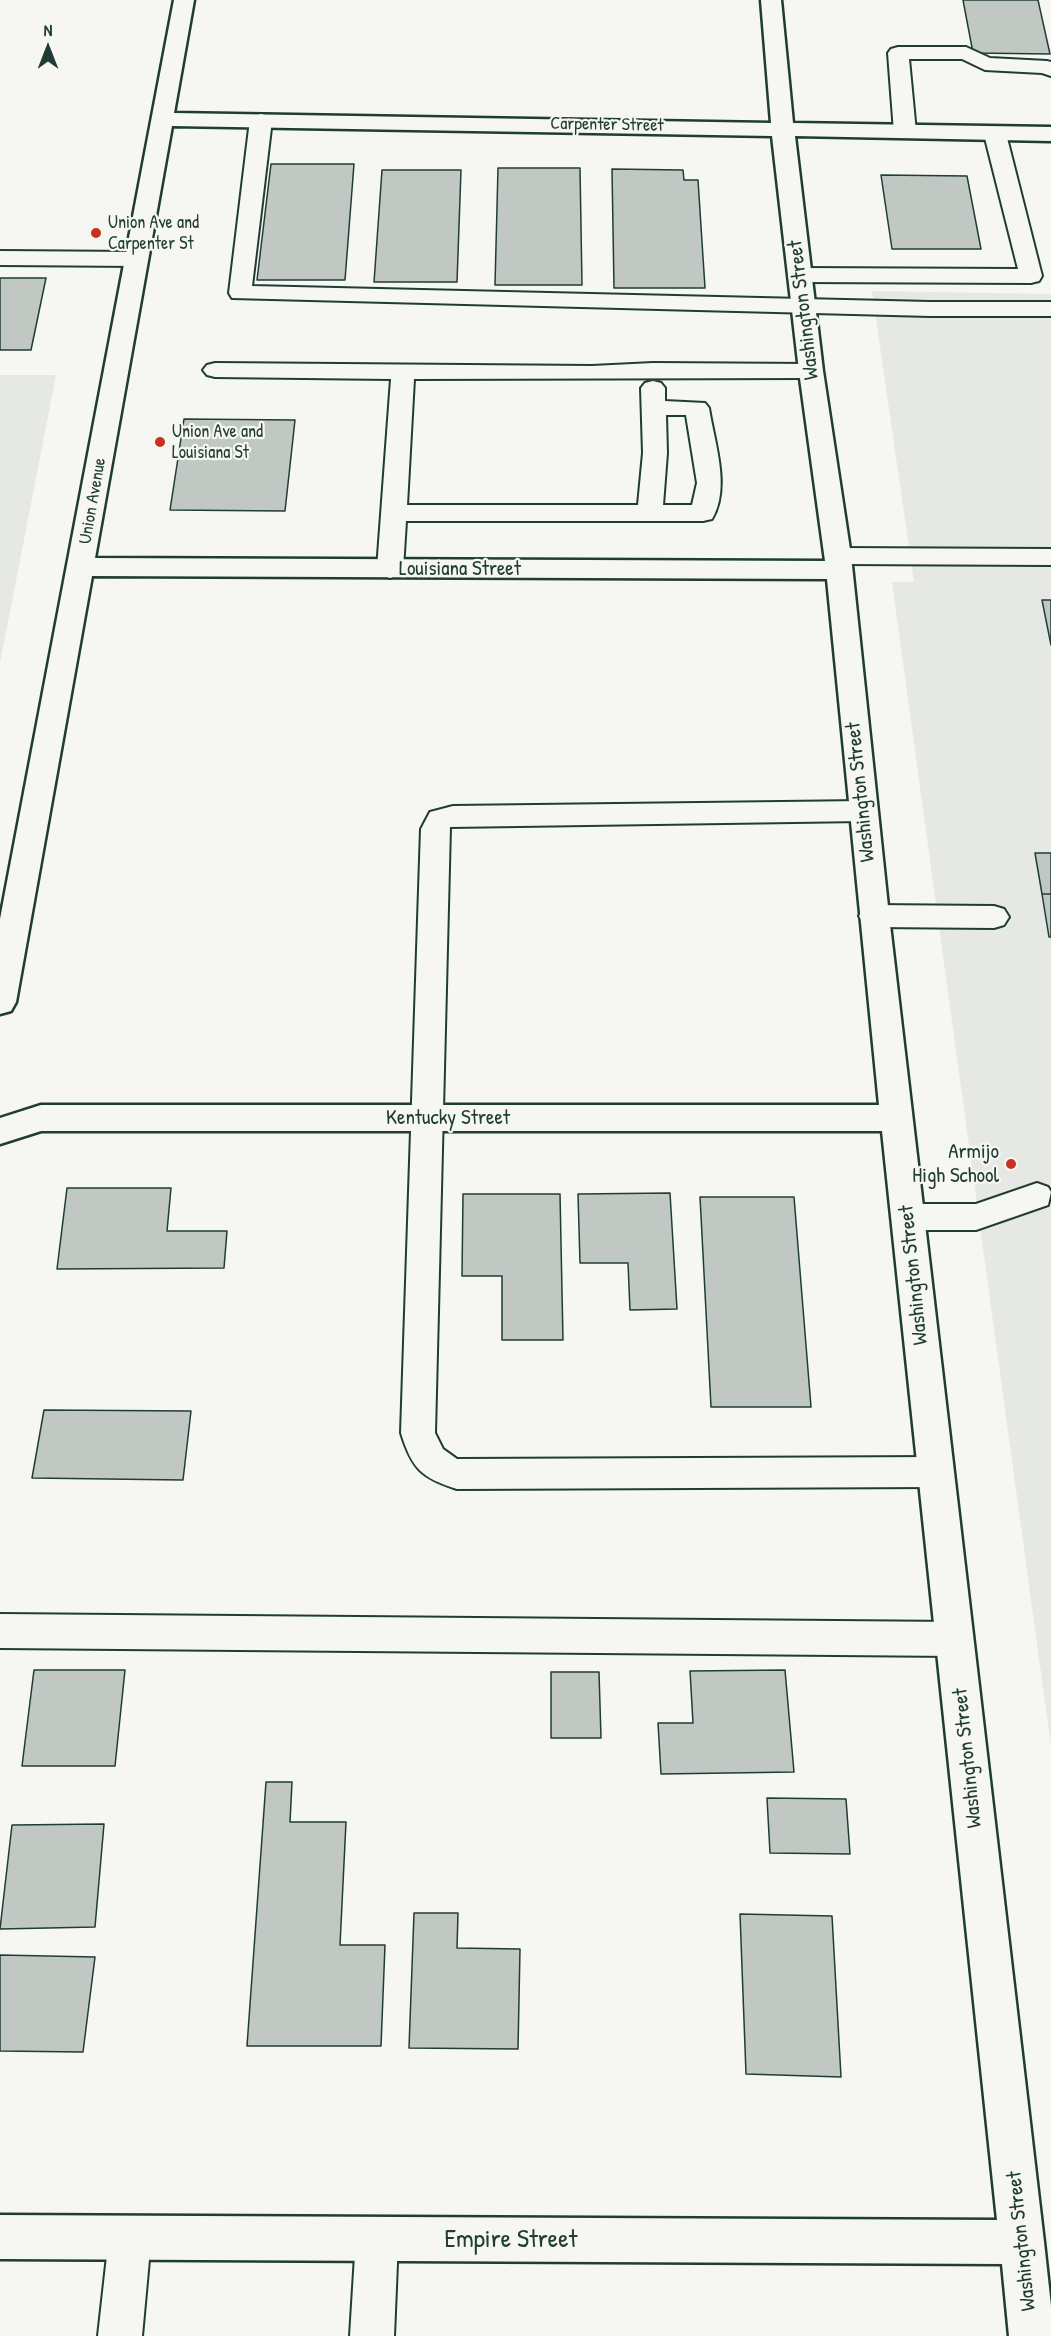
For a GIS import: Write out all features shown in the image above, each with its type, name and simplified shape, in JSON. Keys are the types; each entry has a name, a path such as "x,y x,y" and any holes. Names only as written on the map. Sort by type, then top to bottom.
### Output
{"street":[{"name":"Union Avenue","path":"0,1002 184,0"},
{"name":"Washington Street","path":"771,0 811,371 838,563 873,916 1032,2336"},
{"name":"Carpenter Street","path":"163,119 1051,134"},
{"name":"Louisiana Street","path":"81,567 390,569 838,563"},
{"name":"Kentucky Street","path":"0,1131 41,1118 897,1118"},
{"name":"Empire Street","path":"0,2237 1022,2242"}],"lane":[{"path":"905,132 898,52 966,53 985,64 1047,67 1051,70"},
{"path":"261,120 240,293 930,309 1051,309"},
{"path":"800,275 1031,276 995,134"},
{"path":"0,258 137,259"},
{"path":"215,370 592,373 653,370 811,371"},
{"path":"650,513 655,453 653,370"},
{"path":"390,569 403,372"},
{"path":"393,513 703,513 709,483 697,408 654,408"},
{"path":"838,563 1051,557"},
{"path":"863,812 453,816 440,819 435,829 425,1118 418,1433 424,1452 438,1469 457,1474 936,1472"},
{"path":"873,916 994,917"},
{"path":"908,1217 976,1217 1037,1196"},
{"path":"0,1631 955,1639"},
{"path":"120,2336 130,2238"},
{"path":"372,2336 376,2239"}],"shaded area":[{"name":"Armijo High School","path":"872,291 1051,294 1051,1746 892,582 914,582"},
{"path":"0,375 56,375 0,663"}],"building":[{"path":"963,0 1038,0 1050,54 973,53"},
{"path":"271,164 354,164 345,280 257,280"},
{"path":"498,168 580,168 582,285 495,285"},
{"path":"612,169 683,170 684,180 698,180 705,288 614,288"},
{"path":"382,170 461,170 457,282 374,282"},
{"path":"881,175 967,176 981,249 892,249"},
{"path":"0,278 46,278 31,350 0,350"},
{"path":"184,419 295,420 285,511 170,510"},
{"path":"1042,600 1051,600 1051,645"},
{"path":"1035,853 1051,853 1051,894 1042,894"},
{"path":"1042,894 1051,894 1051,937 1049,937"},
{"path":"67,1188 171,1188 167,1231 227,1231 224,1268 57,1269"},
{"path":"670,1193 677,1309 630,1310 628,1263 580,1263 578,1194"},
{"path":"463,1194 560,1194 563,1340 502,1340 502,1276 462,1276"},
{"path":"700,1197 794,1197 811,1407 711,1407"},
{"path":"44,1410 191,1411 183,1480 32,1478"},
{"path":"34,1670 125,1670 115,1766 22,1766"},
{"path":"785,1670 794,1772 661,1774 658,1723 693,1723 690,1671"},
{"path":"551,1672 599,1672 601,1738 551,1738"},
{"path":"266,1782 292,1782 290,1822 346,1822 340,1945 385,1945 381,2046 247,2046"},
{"path":"767,1798 846,1799 850,1854 770,1853"},
{"path":"104,1824 95,1927 0,1929 12,1825"},
{"path":"414,1913 458,1913 457,1948 520,1949 518,2049 409,2048"},
{"path":"740,1914 832,1916 841,2077 746,2074"},
{"path":"0,1955 95,1957 83,2052 0,2051"}],"place":[{"name":"Union Ave and Carpenter St","path":"96,233"},
{"name":"Union Ave and Louisiana St","path":"160,442"},
{"name":"Armijo High School","path":"1011,1164"}]}
